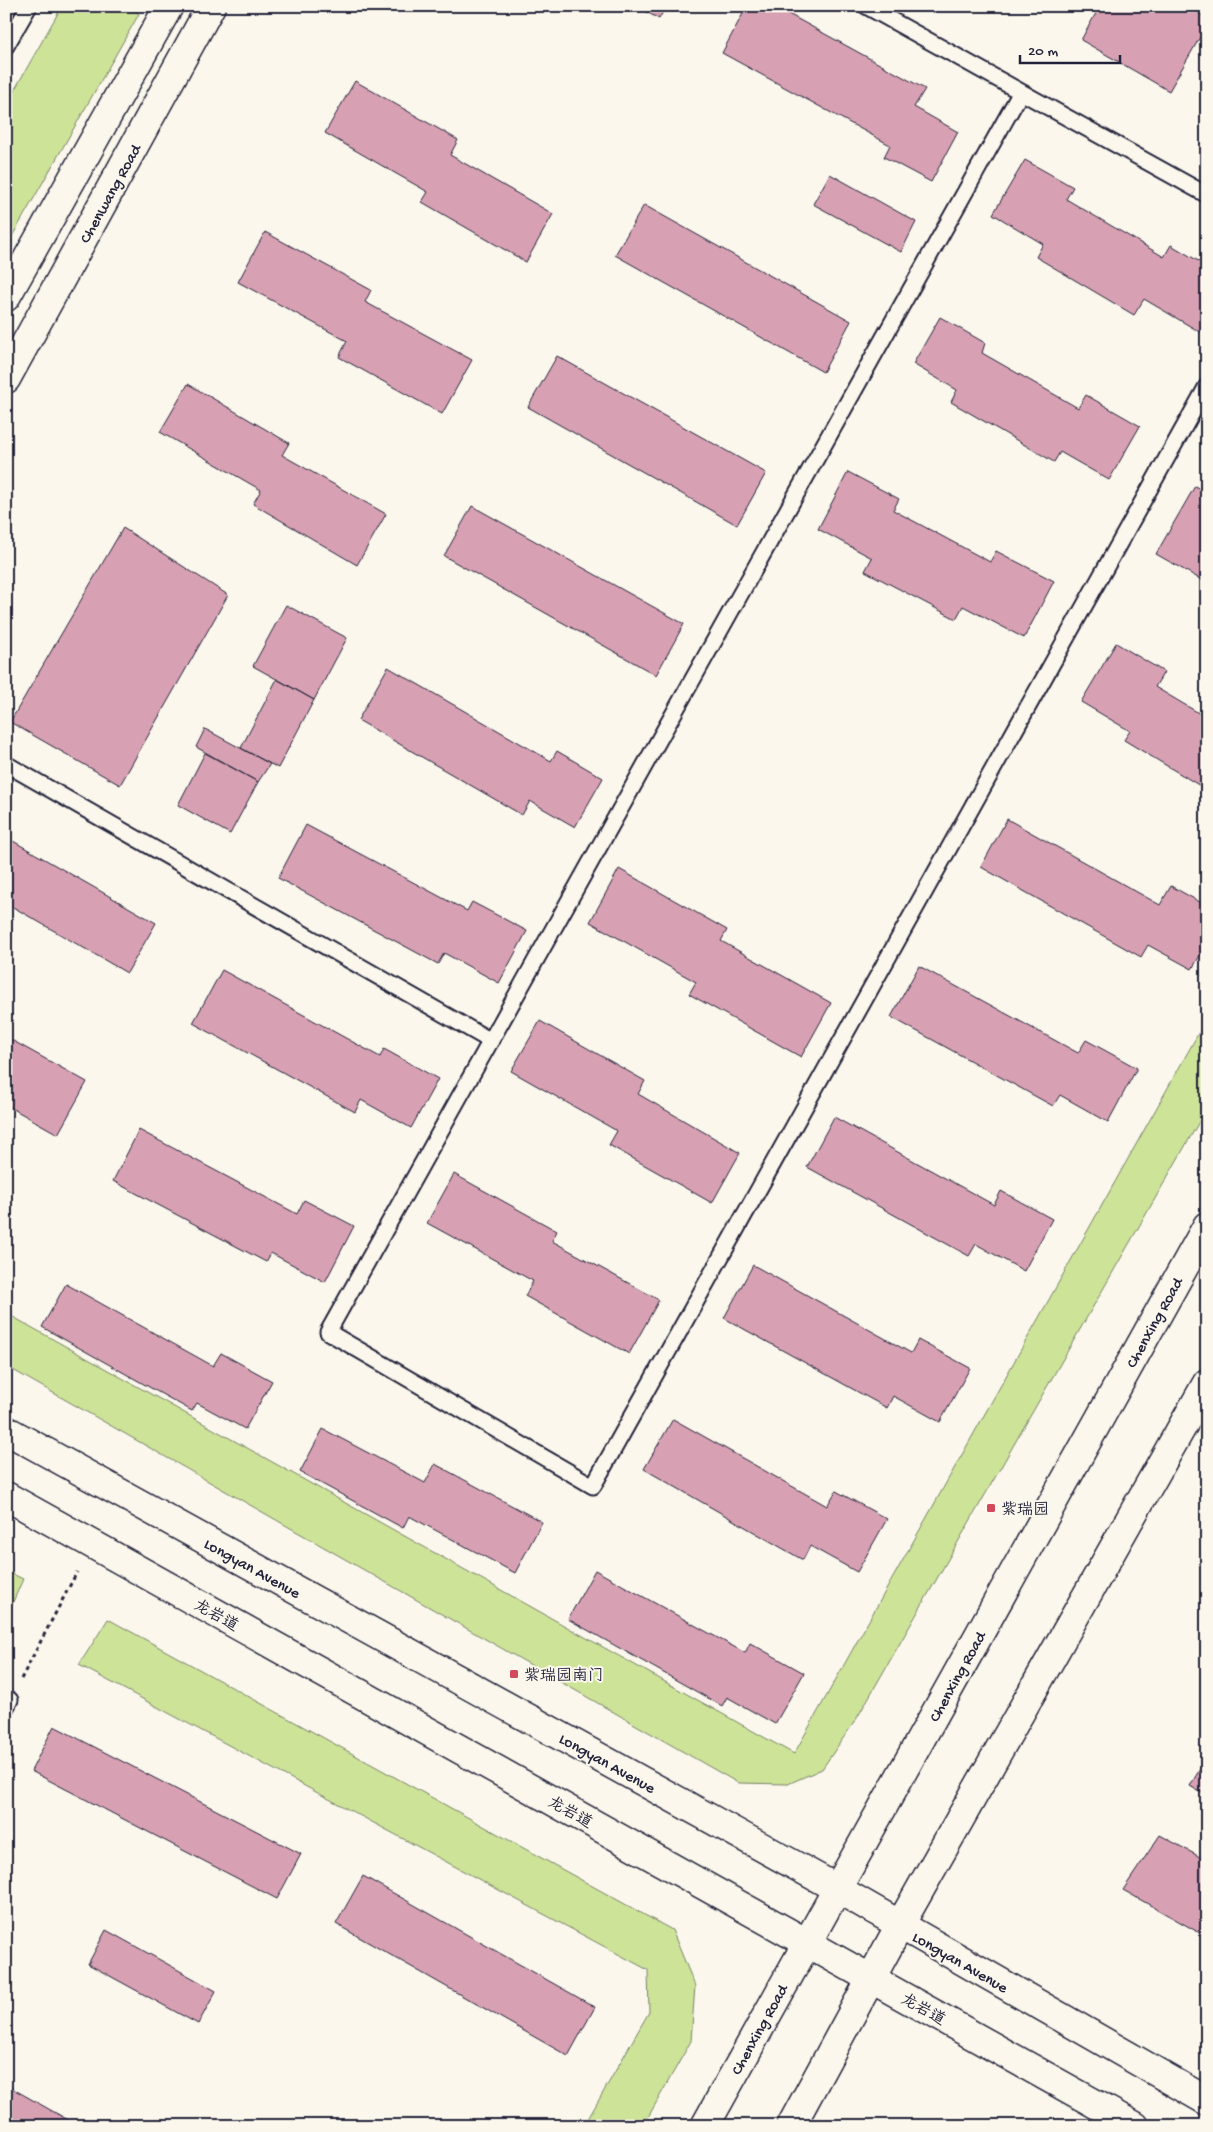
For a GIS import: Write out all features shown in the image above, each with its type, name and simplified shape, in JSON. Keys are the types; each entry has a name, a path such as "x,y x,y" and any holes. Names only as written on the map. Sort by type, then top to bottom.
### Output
{"main road":[{"path":"6,297 169,6"},
{"name":"Chenwang Road","path":"6,379 211,6"},
{"name":"Chenxing Road","path":"705,2126 836,1888 1207,1226"},
{"path":"791,2126 900,1926 1207,1383"},
{"name":"Longyan Avenue","path":"6,1430 836,1888 1207,2101"},
{"name":"龙岩道","path":"6,1496 1135,2126"}],"lane":[{"path":"6,46 29,6"},
{"path":"866,6 1207,195"},
{"path":"1021,92 328,1332 593,1486 1207,386"},
{"path":"6,764 491,1041"}],"path":[{"path":"8,1703 92,1544"}],"green space":[{"path":"62,6 128,6 139,14 6,247 6,105"},
{"path":"1207,1018 1207,1108 857,1718 822,1769 788,1784 738,1783 6,1366 6,1313 794,1754"},
{"path":"6,1571 23,1579 6,1618"},
{"path":"108,1619 672,1930 695,1986 691,2041 643,2126 584,2126 649,2012 648,1970 79,1665"}],"building":[{"path":"636,6 666,6 659,19"},
{"path":"747,6 774,6 925,89 914,107 958,132 931,182 884,157 890,145 722,53"},
{"path":"1100,6 1186,6 1207,18 1207,25 1169,91 1081,40"},
{"path":"355,81 458,140 450,155 553,214 526,262 422,202 428,192 325,133"},
{"path":"1025,160 1073,187 1066,199 1164,257 1171,245 1207,266 1207,320 1200,332 1144,299 1134,315 1036,257 1043,244 993,214"},
{"path":"830,174 916,222 901,252 813,204"},
{"path":"644,205 851,321 823,372 615,255"},
{"path":"265,232 371,290 365,302 472,360 442,414 339,357 347,341 238,282"},
{"path":"940,317 985,343 982,353 1078,408 1086,395 1140,426 1109,480 1060,452 1054,462 951,402 957,390 913,364"},
{"path":"557,356 766,473 737,525 528,407"},
{"path":"188,384 289,443 282,455 386,514 357,565 253,504 261,490 160,432"},
{"path":"848,472 899,499 893,510 990,562 996,551 1054,581 1024,638 963,606 956,619 865,571 872,558 818,529"},
{"path":"1195,486 1207,493 1207,583 1156,554"},
{"path":"472,506 684,624 656,675 444,556"},
{"path":"123,528 228,595 120,785 10,722"},
{"path":"286,605 347,638 314,700 253,666"},
{"path":"1116,643 1164,672 1155,687 1207,718 1207,790 1124,740 1130,731 1081,702"},
{"path":"388,667 551,761 557,751 603,778 575,827 530,801 522,815 358,720"},
{"path":"277,679 314,700 278,768 241,748"},
{"path":"205,729 270,764 258,782 196,747"},
{"path":"205,753 258,782 230,834 178,805"},
{"path":"1007,819 1160,905 1171,886 1207,906 1207,944 1192,969 1148,945 1141,957 981,867"},
{"path":"306,825 467,911 472,902 527,931 499,983 444,953 438,964 278,878"},
{"path":"6,837 156,923 127,973 6,903"},
{"path":"619,869 727,930 721,941 831,1003 801,1057 689,994 696,982 590,922"},
{"path":"919,966 1078,1053 1086,1040 1137,1068 1108,1122 1060,1095 1053,1106 891,1017"},
{"path":"222,970 380,1057 384,1049 438,1079 411,1128 361,1100 355,1112 193,1023"},
{"path":"540,1021 645,1081 638,1094 740,1153 712,1203 609,1145 617,1131 511,1071"},
{"path":"6,1037 87,1082 58,1134 6,1105"},
{"path":"834,1117 994,1205 1001,1191 1052,1219 1024,1271 976,1244 969,1256 807,1167"},
{"path":"139,1130 297,1214 304,1200 354,1226 325,1282 271,1253 266,1262 113,1181"},
{"path":"454,1174 557,1231 552,1241 659,1300 629,1354 525,1296 533,1281 427,1223"},
{"path":"753,1265 911,1353 918,1340 970,1368 940,1422 893,1396 887,1408 724,1318"},
{"path":"66,1284 213,1366 221,1353 272,1381 245,1429 197,1403 192,1411 42,1327"},
{"path":"673,1419 827,1506 836,1491 887,1519 857,1572 810,1546 803,1560 644,1469"},
{"path":"323,1429 425,1483 435,1464 542,1522 515,1573 409,1516 403,1528 300,1472"},
{"path":"595,1570 745,1653 750,1643 804,1673 775,1724 727,1697 722,1706 568,1619"},
{"path":"54,1726 301,1854 277,1899 31,1771"},
{"path":"1207,1757 1207,1796 1190,1786"},
{"path":"1160,1835 1207,1861 1207,1937 1123,1890"},
{"path":"363,1876 595,2007 568,2056 336,1924"},
{"path":"106,1930 216,1991 198,2024 88,1964"},
{"path":"6,2085 79,2126 6,2126"}],"place":[{"name":"紫瑞园","path":"991,1508"},
{"name":"紫瑞园南门","path":"514,1674"}]}
